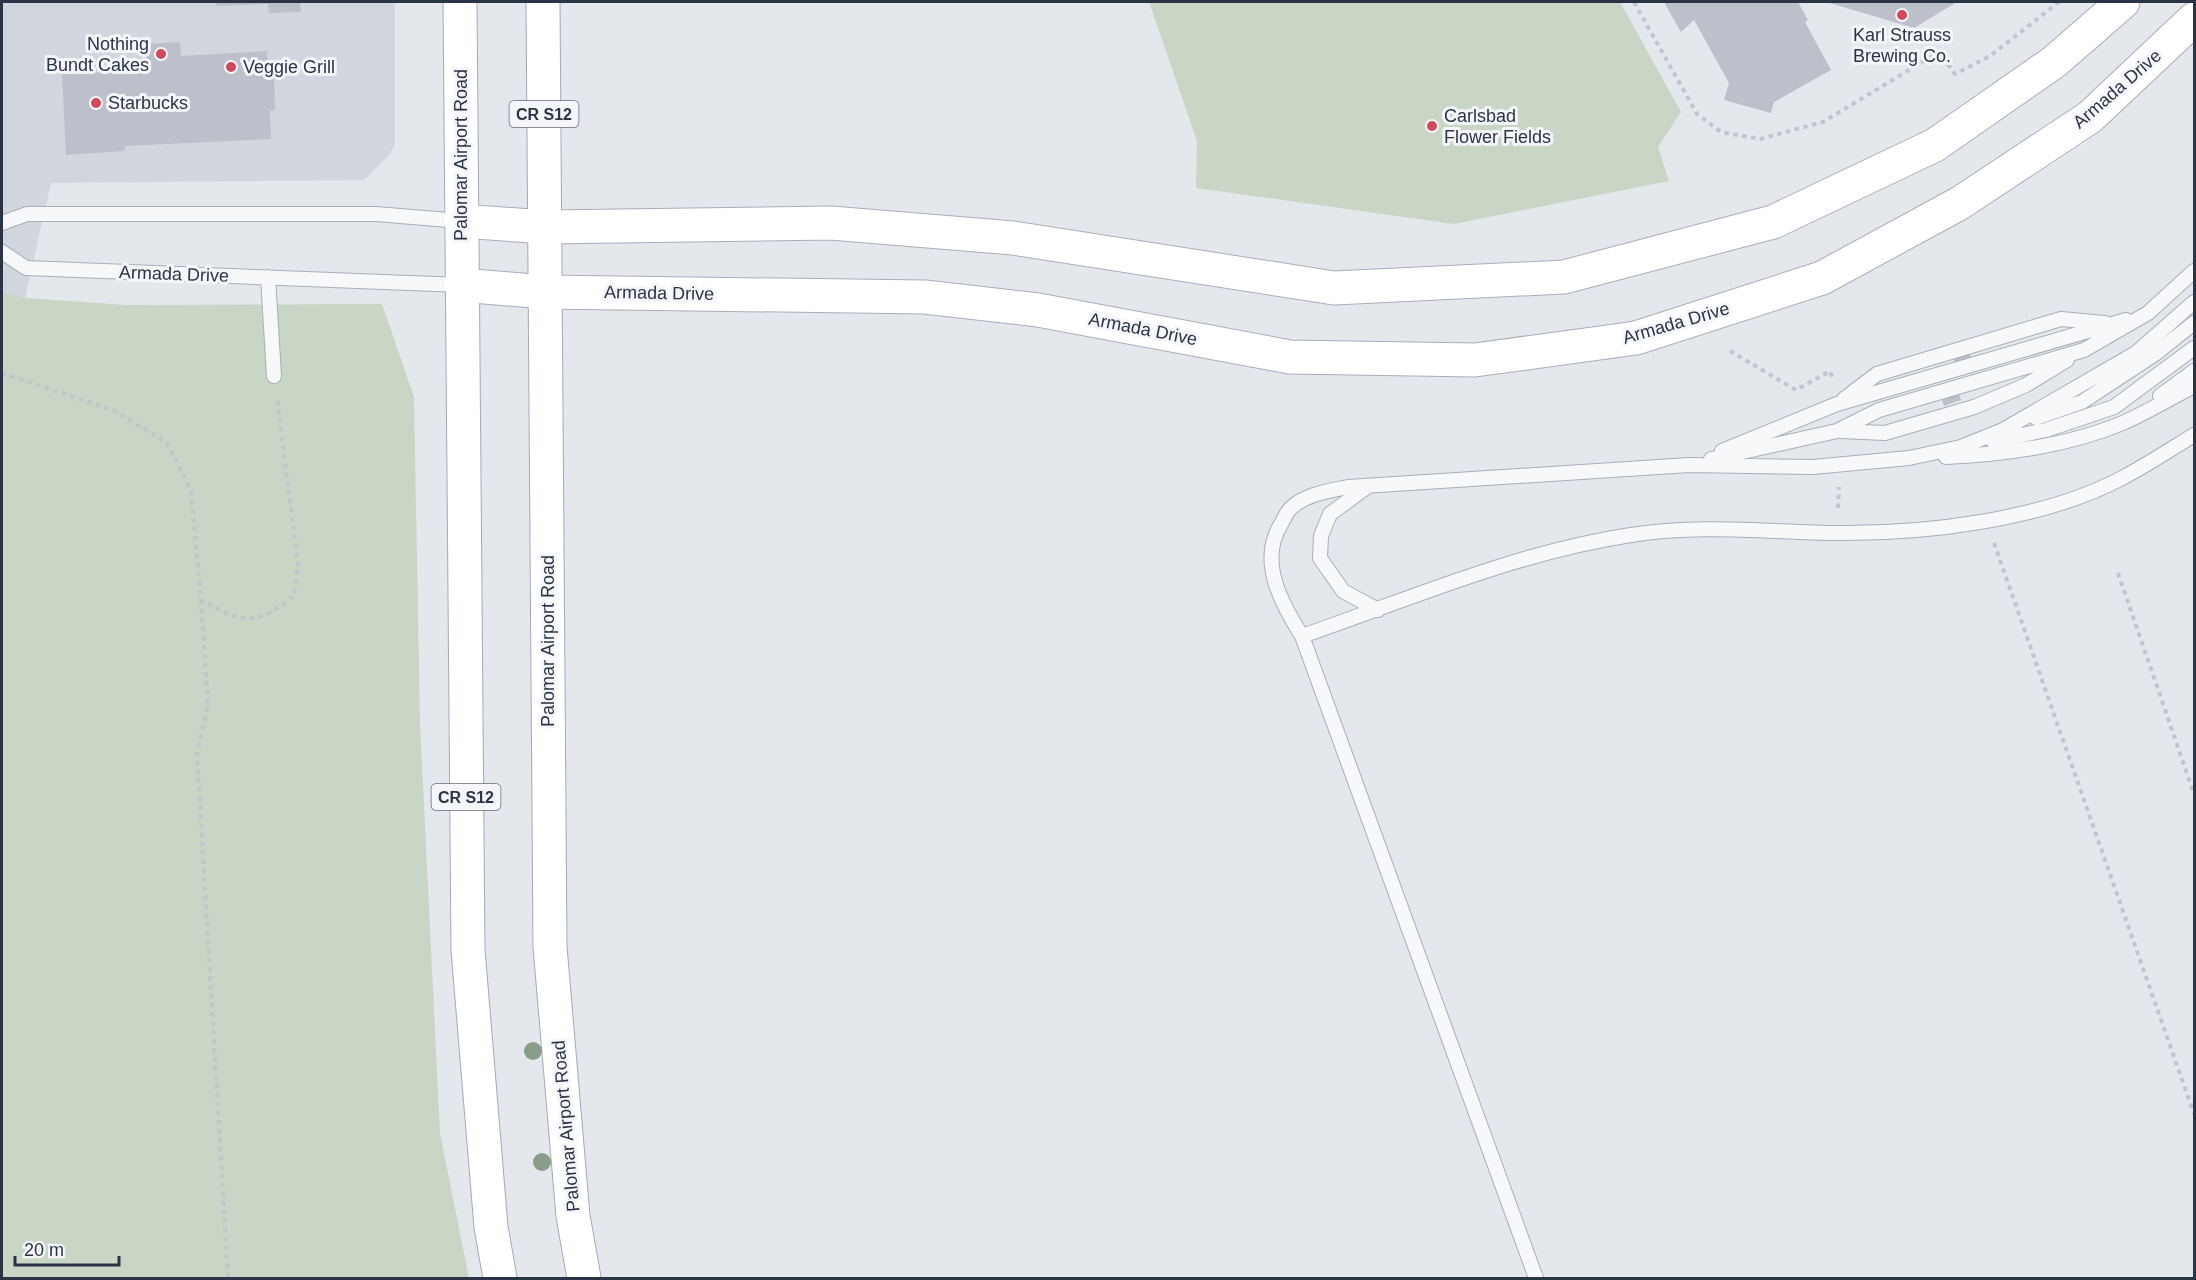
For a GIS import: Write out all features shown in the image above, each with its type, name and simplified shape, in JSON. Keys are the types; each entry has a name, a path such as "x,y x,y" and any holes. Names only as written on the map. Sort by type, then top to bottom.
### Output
{"main road":[{"name":"Palomar Airport Road","path":"460,2 468,950 490,1227 500,1278"},
{"name":"Palomar Airport Road","path":"543,2 550,946 573,1216 584,1278"},
{"path":"461,221 545,227 831,223 1013,238 1335,288 1564,277 1773,222 1935,144 2054,62 2123,2"},
{"name":"Armada Drive","path":"461,285 545,292 925,297 1038,309 1290,357 1475,360 1636,338 1822,278 1960,203 2090,117 2194,19"}],"lane":[{"path":"2,223 27,214 376,214 461,221"},
{"name":"Armada Drive","path":"2,252 27,268 461,285"},
{"path":"1838,431 1885,434 1974,407 2026,385 2148,313 2194,271"},
{"path":"268,277 274,376"},
{"path":"2003,430 2136,353 2194,302"},
{"path":"1689,465 1836,404 2148,313"},
{"path":"1836,404 1877,374 2050,322 2061,319 2113,323"},
{"path":"1961,447 2082,402 2155,354 2194,322"},
{"path":"1909,458 2046,430 2114,407 2194,348"},
{"path":"1689,465 1838,431 1879,410 2084,350"},
{"path":"2124,422 2194,371"},
{"path":"1536,1278 1302,636 1285,610 1269,562 1275,534 1290,508 1315,494 1368,486 1689,465 1813,467 1909,458 1984,455 2060,443 2124,422 2194,386"},
{"path":"1302,636 1515,562 1633,534 1692,529 1845,533 1946,526 2044,509 2121,478 2194,435"},
{"path":"1368,486 1330,514 1321,537 1320,558 1343,591 1378,610"}],"path":[{"path":"1634,2 1697,114 1720,132 1761,140 1823,122 1939,52 1955,74 1990,56 2060,2"},
{"path":"1730,351 1796,390 1830,370 1836,386"},
{"path":"2,373 113,410 167,443 191,491 208,706 197,754 228,1278"},
{"path":"201,600 237,620 271,615 294,596 298,564 274,376"},
{"path":"1993,539 2194,1114"},
{"path":"2118,573 2194,794"}],"shaded area":[{"path":"2,2 395,2 395,143 390,154 364,180 51,183 25,298 2,292"}],"green space":[{"name":"Carlsbad Flower Fields","path":"1149,2 1620,2 1681,112 1658,147 1669,181 1454,224 1196,188 1197,141"},
{"path":"2,292 25,298 126,305 382,304 414,397 420,723 440,1133 469,1278 2,1278"}],"building":[{"path":"216,2 300,2 301,12 269,13 268,4 216,6"},
{"path":"1664,2 1798,2 1808,20 1805,22 1831,70 1774,102 1771,113 1724,100 1729,83 1694,20 1681,32"},
{"name":"Karl Strauss Brewing Co.","path":"1826,2 1957,2 1914,28"},
{"path":"180,42 181,56 267,51 268,76 274,76 275,110 270,111 271,139 125,146 125,151 66,155 62,74 108,72 108,60 146,58 145,44"},
{"path":"1969,352 1971,357 1955,363 1953,357"},
{"path":"1959,394 1961,400 1944,406 1942,400"}],"place":[{"name":"Karl Strauss Brewing Co.","path":"1902,15"},
{"name":"Nothing Bundt Cakes","path":"161,54"},
{"name":"Veggie Grill","path":"231,67"},
{"name":"Starbucks","path":"96,103"},
{"name":"Carlsbad Flower Fields","path":"1432,126"}]}
